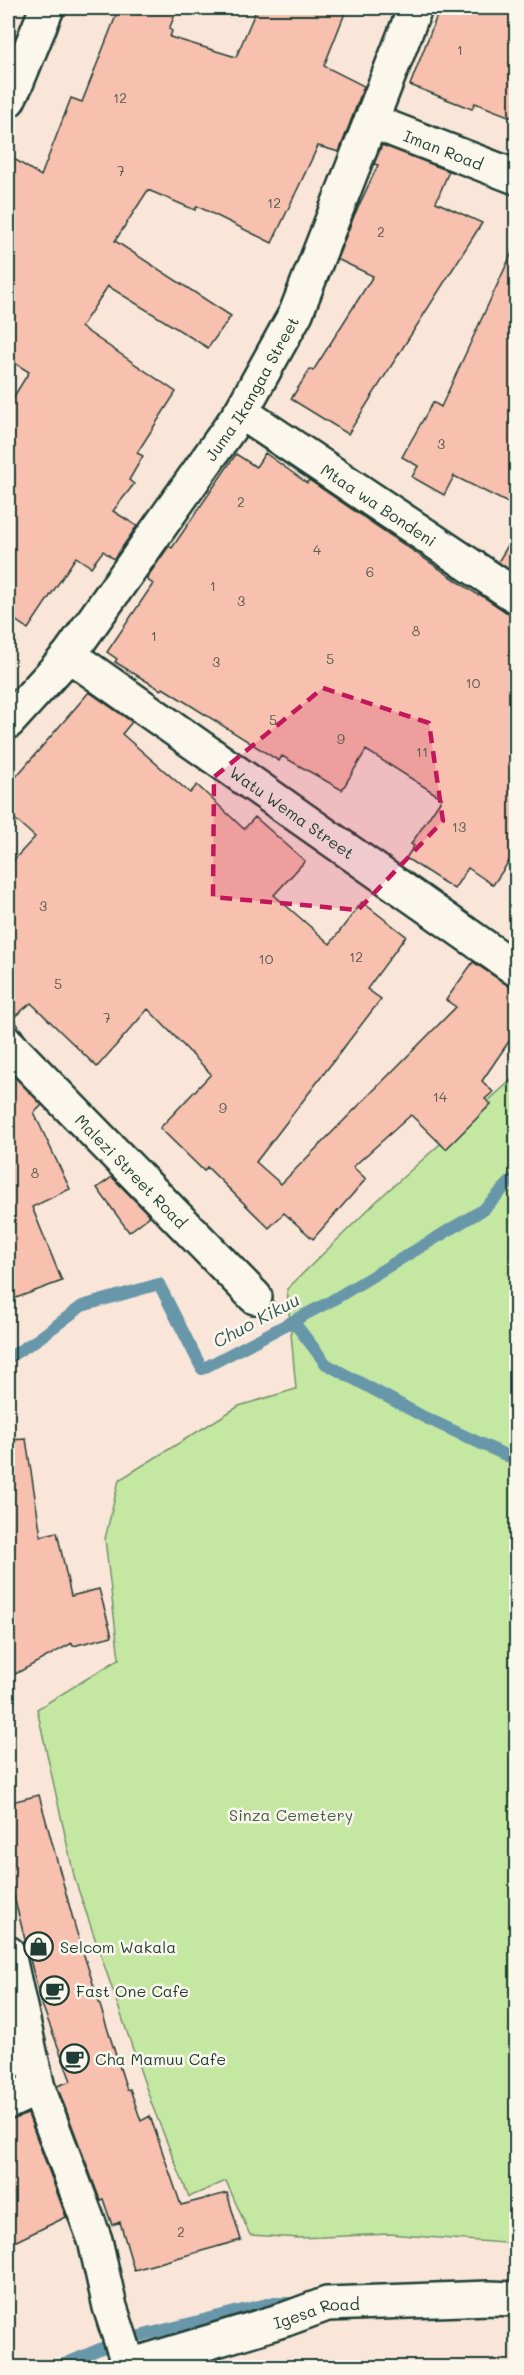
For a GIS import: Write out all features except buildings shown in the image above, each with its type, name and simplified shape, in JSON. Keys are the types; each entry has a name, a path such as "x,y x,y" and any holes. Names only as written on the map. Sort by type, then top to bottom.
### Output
{"street":[{"path":"8,100 47,8"},
{"name":"Juma Ikangaa Street","path":"8,722 69,655 241,412 296,313 415,8"},
{"name":"Iman Road","path":"371,121 516,177"},
{"name":"Mtaa wa Bondeni","path":"241,412 516,596"},
{"name":"Watu Wema Street","path":"69,655 516,969"},
{"name":"Malezi Street Road","path":"8,1044 255,1297"},
{"path":"8,1953 38,2088 95,2240 126,2367"},
{"path":"8,2102 38,2088"},
{"name":"Igesa Road","path":"126,2367 266,2326 327,2304 516,2299"}],"highlighted area":[{"path":"323,688 429,723 443,821 358,910 213,897 214,777"}],"green space":[{"name":"Sinza Cemetery","path":"516,1076 516,2244 389,2234 300,2238 250,2235 226,2181 189,2197 152,2105 75,1880 37,1709 119,1659 105,1539 119,1480 239,1406 296,1389 287,1289 382,1196"}],"waterway":[{"name":"Chuo Kikuu","path":"8,1358 82,1306 159,1284 202,1369 331,1301 484,1209 516,1176"},
{"path":"293,1321 326,1364 424,1417 516,1460"},
{"path":"55,2368 116,2342 271,2303 296,2303"}],"place":[{"name":"Selcom Wakala","path":"39,1946"},
{"name":"Fast One Cafe","path":"55,1990"},
{"name":"Cha Mamuu Cafe","path":"74,2058"}]}
